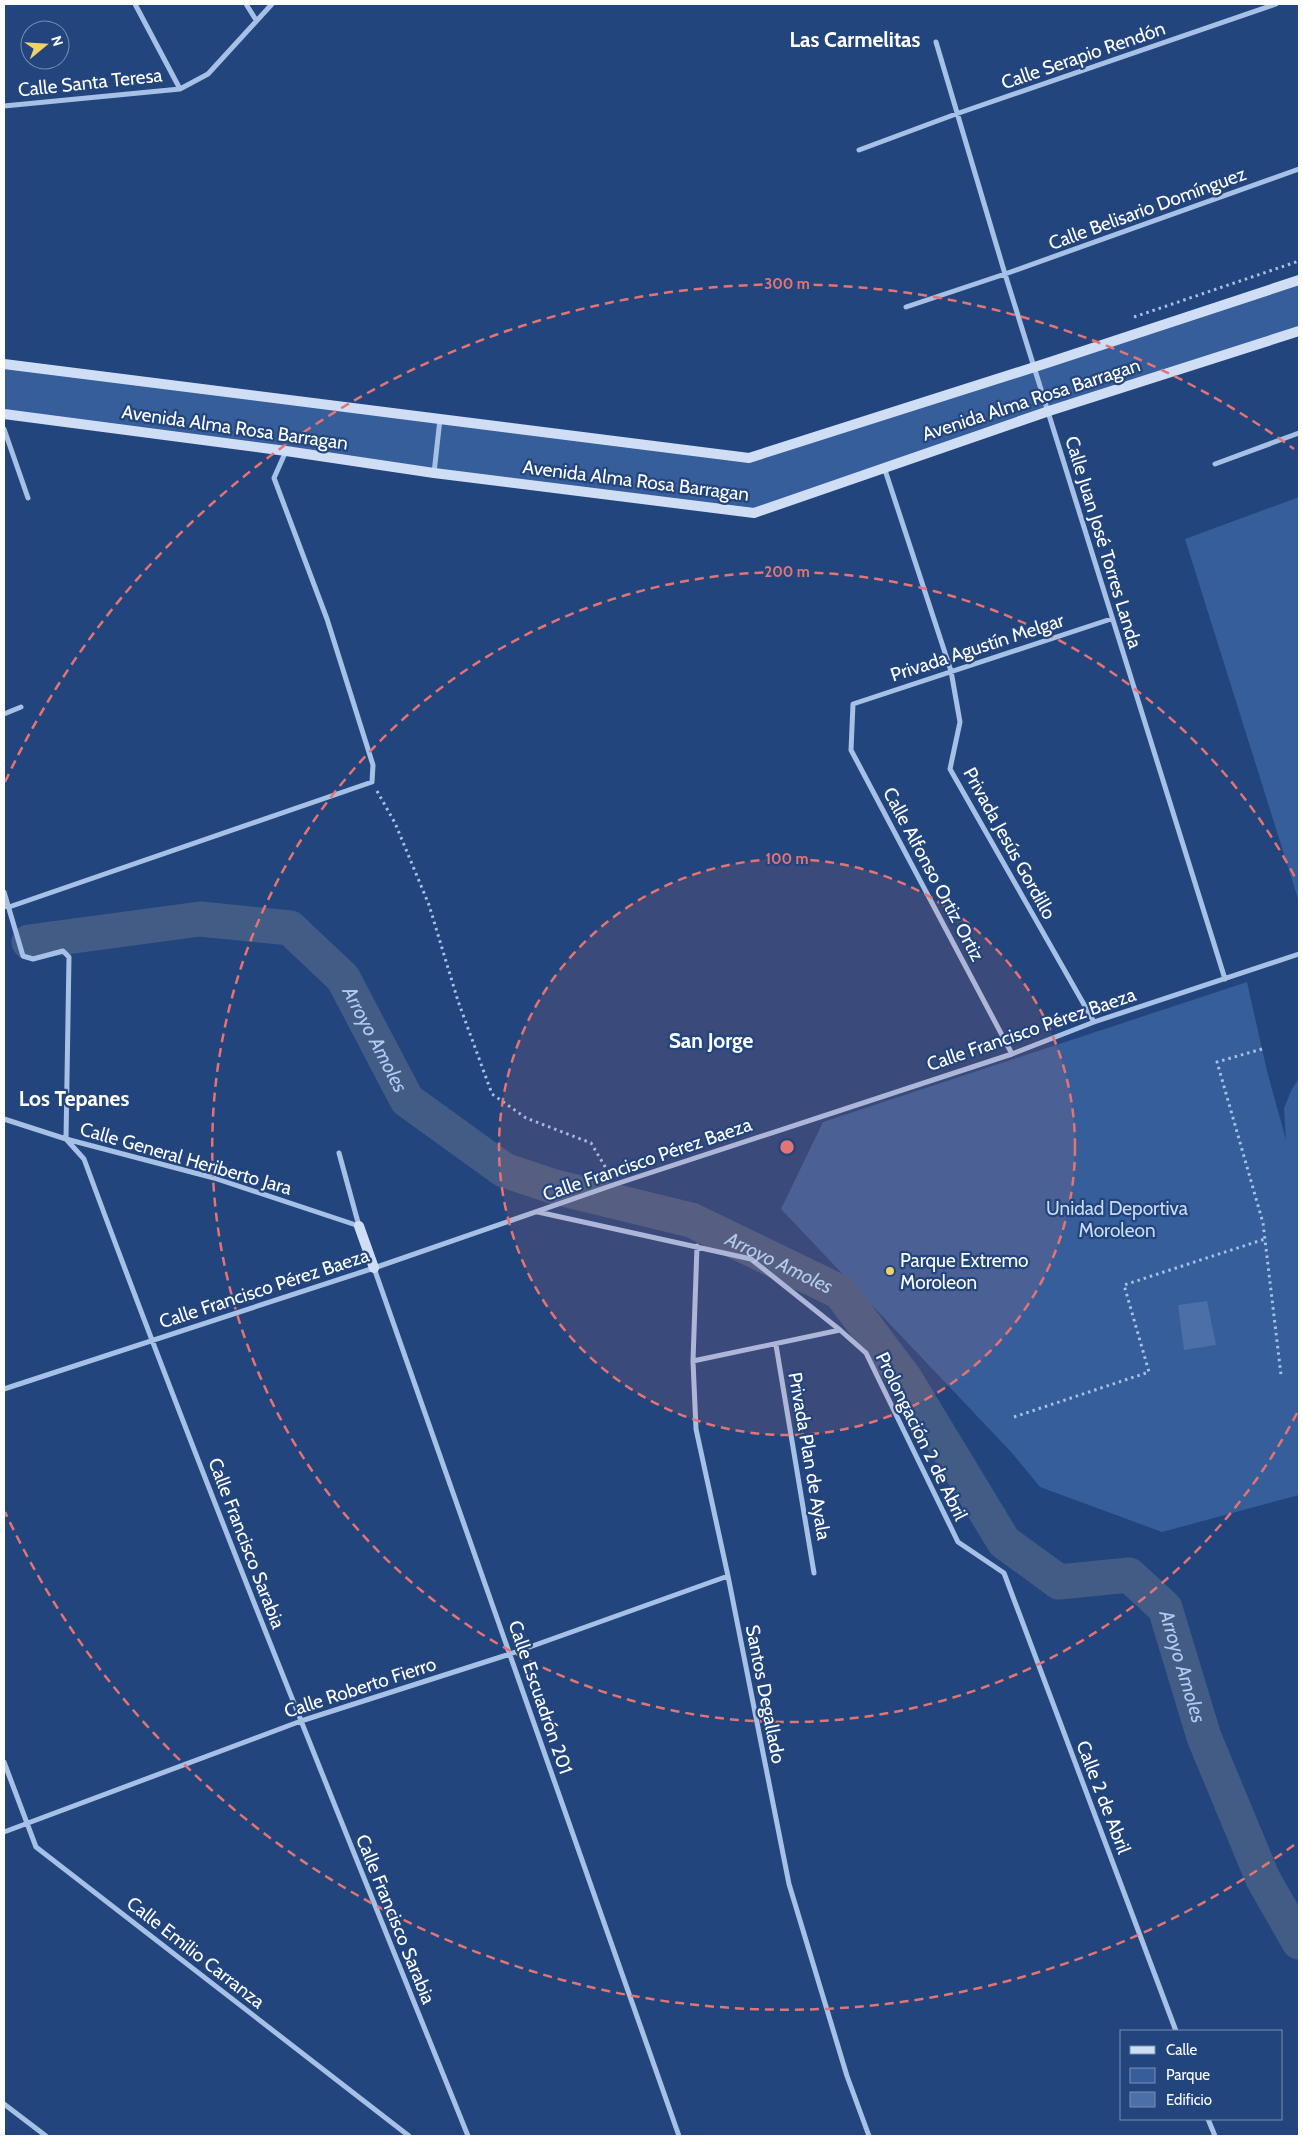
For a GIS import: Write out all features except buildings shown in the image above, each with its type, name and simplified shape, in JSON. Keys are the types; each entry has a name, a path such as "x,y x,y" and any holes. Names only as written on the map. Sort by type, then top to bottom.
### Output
{"street":[{"path":"135,4 180,88 208,74 272,4"},
{"path":"246,4 256,20"},
{"name":"Calle Serapio Rendón","path":"859,150 956,114 1276,4"},
{"name":"Calle Juan José Torres Landa","path":"936,42 1004,274 1049,411 1111,619 1225,979"},
{"name":"Calle Santa Teresa","path":"4,106 180,88"},
{"name":"Calle Belisario Domínguez","path":"906,307 1299,169"},
{"name":"Avenida Alma Rosa Barragan","path":"4,364 749,458 1299,280"},
{"name":"Avenida Alma Rosa Barragan","path":"4,414 286,451 434,473 754,513 1049,411 1299,331"},
{"path":"434,473 440,419"},
{"path":"4,429 28,498"},
{"path":"1215,464 1299,433"},
{"path":"6,906 372,782 373,765 328,619 274,478 286,451"},
{"name":"Privada Jesús Gordillo","path":"884,467 950,671 960,722 950,769 1094,1022"},
{"name":"Privada Agustín Melgar","path":"853,704 1111,619"},
{"name":"Calle Alfonso Ortiz Ortiz","path":"853,704 851,750 1012,1054"},
{"path":"4,714 21,707"},
{"path":"4,892 6,906 11,916 23,956 33,959 63,951 69,957 66,1139"},
{"name":"Calle Francisco Pérez Baeza","path":"4,1389 374,1268 616,1184 1012,1054 1094,1022 1299,954"},
{"name":"Calle General Heriberto Jara","path":"4,1119 66,1139 214,1178 359,1226"},
{"name":"Calle Francisco Sarabia","path":"66,1139 84,1159 151,1341 468,2136"},
{"path":"339,1153 359,1226 374,1268"},
{"name":"Prolongación 2 de Abril","path":"540,1211 751,1259 840,1330 866,1354 958,1542 1004,1573"},
{"name":"Santos Degallado","path":"697,1246 692,1360 696,1429 728,1576 789,1884 847,2076 869,2136"},
{"name":"Calle Escuadrón 201","path":"374,1268 680,2136"},
{"path":"692,1360 776,1345 840,1330"},
{"name":"Privada Plan de Ayala","path":"776,1345 814,1572"},
{"name":"Calle 2 de Abril","path":"1004,1573 1176,2030"},
{"name":"Calle Roberto Fierro","path":"4,1832 301,1721 510,1654 728,1576"},
{"name":"Calle Emilio Carranza","path":"4,1762 36,1847 409,2136"},
{"path":"4,2104 46,2136"},
{"path":"1208,2120 1215,2136"}],"path":[{"path":"1132,318 1299,261"},
{"path":"372,782 395,823 429,905 458,1001 492,1094 526,1118 591,1143 616,1184"},
{"path":"1262,1049 1217,1062 1263,1223 1281,1375"},
{"path":"1014,1417 1149,1372 1124,1286 1265,1239"}],"green space":[{"path":"1299,280 1299,331 755,510 4,416 4,364 749,458"},
{"path":"1299,497 1299,902 1185,539"},
{"name":"Unidad Deportiva Moroleon","path":"1247,982 1267,1071 1286,1140 1284,1108 1299,1078 1299,1495 1162,1532 1040,1487 1012,1453 781,1209 823,1122"}],"waterway":[{"name":"Arroyo Amoles","path":"29,942 200,919 290,928 343,978 407,1100 504,1170 555,1187 691,1220 840,1292 906,1380 1004,1542 1059,1582 1129,1575 1165,1608 1204,1737 1263,1879 1299,1942"}],"place":[{"name":"Parque Extremo Moroleon","path":"890,1271"}],"district":[{"name":"Las Carmelitas","path":"855,40"},
{"name":"San Jorge","path":"711,1041"},
{"name":"Los Tepanes","path":"74,1099"}]}
